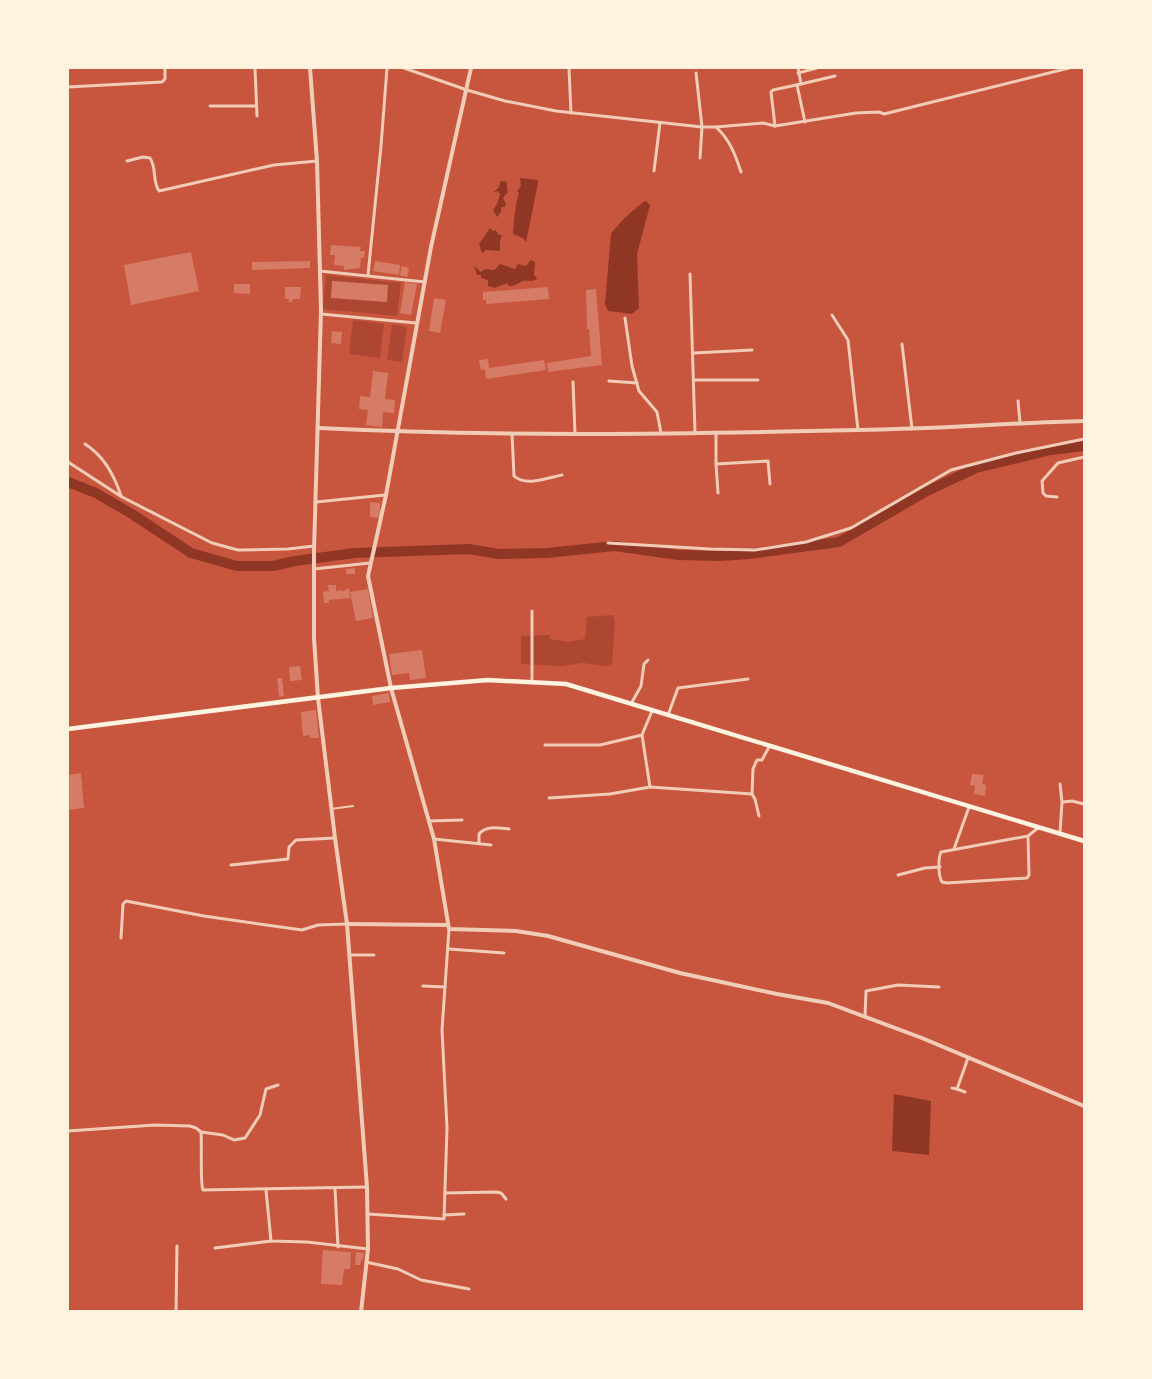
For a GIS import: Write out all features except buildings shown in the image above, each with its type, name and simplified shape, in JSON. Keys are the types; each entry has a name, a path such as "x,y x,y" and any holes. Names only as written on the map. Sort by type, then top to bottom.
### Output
{"main road":[{"path":"68,729 391,688 488,680 566,684 1084,841"}],"street":[{"path":"68,87 162,82 165,79 165,68"},
{"path":"255,68 256,116"},
{"path":"310,68 317,161 321,314 314,548 314,638 318,698 350,955 367,1187 368,1249 361,1311"},
{"path":"368,275 387,68"},
{"path":"404,68 467,90 542,109 702,127 763,123 775,126 856,113 879,112 884,114 1069,68"},
{"path":"368,1214 444,1219 447,1128 442,1030 449,927 434,839 391,688 368,576 398,432 416,323 471,68"},
{"path":"569,68 571,112"},
{"path":"798,68 805,122"},
{"path":"798,73 817,68"},
{"path":"696,73 702,127 700,158"},
{"path":"775,126 772,91 835,76"},
{"path":"210,105 256,105"},
{"path":"654,171 660,123"},
{"path":"716,127 732,147 741,171"},
{"path":"127,161 150,158 153,162 155,186 159,191 274,165 317,161"},
{"path":"320,272 425,282"},
{"path":"690,274 695,432"},
{"path":"321,314 416,323"},
{"path":"832,315 848,340 858,430"},
{"path":"625,318 632,366 637,383 641,395 657,412 661,433"},
{"path":"902,344 912,429"},
{"path":"693,353 752,350"},
{"path":"694,380 758,380"},
{"path":"609,381 637,383"},
{"path":"573,382 575,435"},
{"path":"1018,401 1020,422"},
{"path":"319,428 398,432 575,435 912,429 1020,422 1084,421"},
{"path":"716,432 718,493"},
{"path":"512,434 514,476 527,482 562,474"},
{"path":"608,543 755,550 806,542 851,528 951,470 1016,453 1084,439"},
{"path":"85,444 98,453 114,478 122,497"},
{"path":"1056,497 1046,496 1043,493 1042,481 1058,463 1084,456"},
{"path":"716,464 768,461 770,484"},
{"path":"68,462 122,497 212,543 238,550 314,548"},
{"path":"316,502 386,495"},
{"path":"314,568 372,561"},
{"path":"532,611 532,681"},
{"path":"631,704 641,686 644,664 648,660"},
{"path":"668,715 678,688 748,679"},
{"path":"650,787 642,735 652,711"},
{"path":"545,745 600,745 642,735"},
{"path":"759,816 752,794 753,769 758,760 762,760 769,747"},
{"path":"1060,784 1062,802 1060,834"},
{"path":"549,798 610,794 650,787 752,794"},
{"path":"1062,802 1071,801 1084,804"},
{"path":"331,809 353,806"},
{"path":"954,849 969,807"},
{"path":"429,821 462,820"},
{"path":"1028,836 1029,875 1023,879 946,883 940,879 939,856 941,852 1028,836 1039,827"},
{"path":"479,843 479,834 482,830 509,829"},
{"path":"231,865 288,859 289,847 296,840 334,838"},
{"path":"434,839 491,845"},
{"path":"898,875 925,868 940,867"},
{"path":"121,938 123,904 126,901 204,916 302,930 318,925 347,924 449,927 516,931 548,936 680,973 828,1003 1084,1106"},
{"path":"448,949 504,952"},
{"path":"350,955 374,955"},
{"path":"865,1016 866,991 897,985 939,987"},
{"path":"423,986 445,987"},
{"path":"957,1089 968,1058"},
{"path":"68,1131 155,1125 190,1126 201,1132 223,1135 234,1140 244,1138 252,1130 260,1115 266,1089 278,1085"},
{"path":"952,1088 965,1092"},
{"path":"201,1132 201,1186 203,1190 367,1187"},
{"path":"335,1188 338,1247"},
{"path":"266,1190 271,1242"},
{"path":"445,1193 496,1192 501,1193 507,1199"},
{"path":"444,1215 464,1214"},
{"path":"215,1248 271,1242 307,1242 368,1249"},
{"path":"176,1311 177,1246"},
{"path":"366,1262 398,1269 421,1280 469,1289"}],"shaded area":[{"path":"520,178 538,180 526,242 523,238 513,234 519,193 517,191 521,186"},
{"path":"500,182 507,182 508,192 503,198 506,204 505,207 501,207 501,212 497,217 493,210 500,194 498,191 493,193 499,187"},
{"path":"646,201 650,205 637,254 639,308 632,314 608,311 605,304 611,234 627,216"},
{"path":"490,228 502,235 500,251 486,250 482,253 479,244"},
{"path":"531,260 535,262 534,275 537,279 511,286 507,283 495,288 488,286 488,280 477,275 474,266 481,272 485,269 494,270 500,264 515,269 518,264 526,266"},
{"path":"326,275 401,283 397,316 323,309"},
{"path":"353,320 384,324 380,358 349,354"},
{"path":"392,324 407,327 402,362 387,360"},
{"path":"613,615 615,624 612,664 606,666 583,663 561,666 521,664 521,636 550,635 550,639 568,642 585,639 587,617"},
{"path":"894,1094 931,1101 929,1155 892,1151"}],"waterway":[{"path":"68,482 96,493 191,553 237,566 273,566 355,553 468,549 499,554 547,553 614,546 679,555 721,556 839,542 925,492 976,468 1051,450 1084,446"}]}
